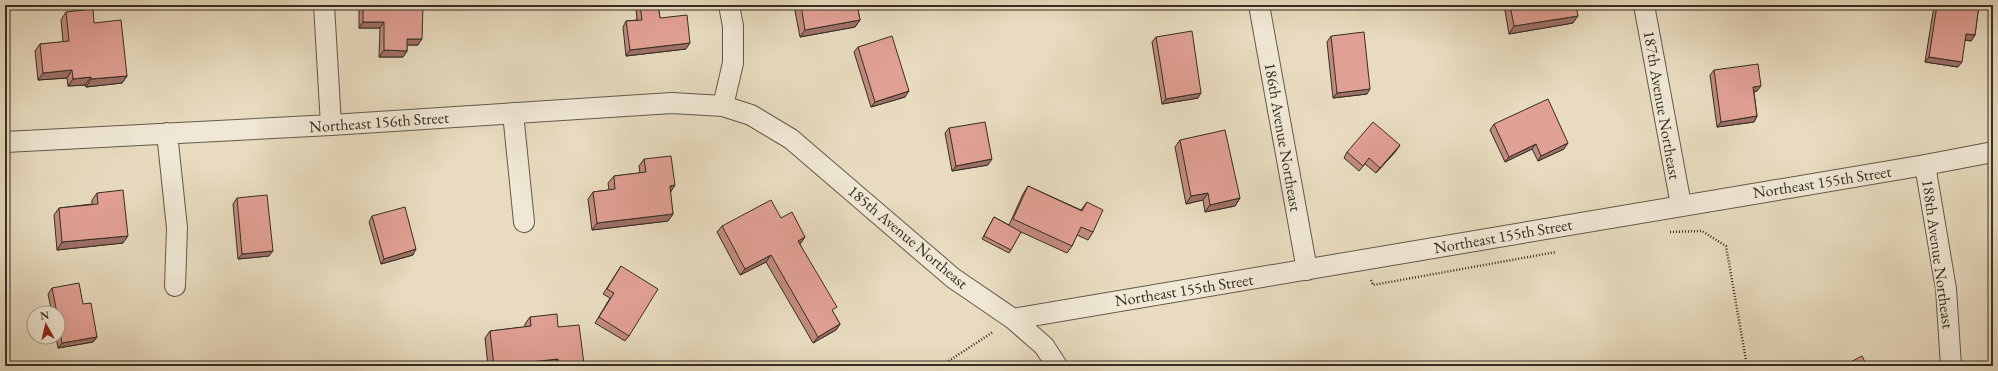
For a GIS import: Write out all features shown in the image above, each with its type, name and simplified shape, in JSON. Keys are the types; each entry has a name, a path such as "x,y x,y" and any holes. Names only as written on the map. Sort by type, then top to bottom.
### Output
{"street":[{"path":"324,5 331,125"},
{"path":"723,106 733,63 733,26 729,5"},
{"name":"186th Avenue Northeast","path":"1260,5 1307,270"},
{"name":"187th Avenue Northeast","path":"1644,5 1681,205"},
{"name":"Northeast 156th Street","path":"5,142 331,125 672,103 723,106 752,115"},
{"path":"513,113 524,222"},
{"name":"185th Avenue Northeast","path":"752,115 790,138 953,278 1013,319 1044,346 1057,366"},
{"path":"167,133 177,228 175,286"},
{"name":"Northeast 155th Street","path":"1013,319 1925,165 1993,152"},
{"name":"188th Avenue Northeast","path":"1925,165 1946,289 1951,366"}],"path":[{"path":"1668,233 1702,231 1726,246 1747,366"},
{"path":"1360,260 1373,285 1558,252"},
{"path":"942,366 1013,319"}],"building":[{"path":"363,5 423,5 422,39 407,39 407,51 384,50 384,22 363,22"},
{"path":"640,5 658,5 660,18 687,15 690,43 630,50 626,21 642,20"},
{"path":"801,5 857,5 860,20 805,30"},
{"path":"1510,5 1576,5 1578,16 1514,26"},
{"path":"1937,5 1979,5 1975,35 1966,34 1962,62 1929,57"},
{"path":"93,9 94,23 121,20 127,76 73,79 72,70 43,73 40,44 69,41 66,12"},
{"path":"1192,31 1201,93 1166,99 1156,37"},
{"path":"1364,32 1370,89 1337,93 1331,36"},
{"path":"892,36 909,91 875,102 858,47"},
{"path":"1758,64 1761,86 1753,87 1757,116 1721,122 1714,70"},
{"path":"1548,99 1568,143 1541,156 1536,144 1509,157 1494,124"},
{"path":"985,122 992,159 956,166 949,128"},
{"path":"1373,122 1400,145 1380,168 1369,158 1363,166 1347,152"},
{"path":"1225,130 1240,198 1210,205 1208,193 1191,196 1180,140"},
{"path":"671,156 675,185 670,186 673,214 597,223 593,192 615,189 614,176 646,172 644,159"},
{"path":"1028,186 1082,211 1087,202 1103,210 1093,232 1081,227 1072,246 1013,219"},
{"path":"123,190 128,236 62,242 59,208 98,204 97,193"},
{"path":"267,195 273,251 242,254 237,198"},
{"path":"771,200 781,218 792,212 805,237 798,241 837,307 832,310 840,324 818,337 771,255 745,269 722,226"},
{"path":"405,207 416,249 384,259 372,216"},
{"path":"994,217 1021,232 1011,250 984,236"},
{"path":"621,266 658,289 629,336 599,317 614,293 607,289"},
{"path":"79,283 83,304 91,303 97,337 66,342 66,305 55,305 52,288"},
{"path":"557,314 558,327 579,325 584,364 559,366 558,359 494,366 490,331 531,326 530,317"},
{"path":"1862,356 1867,366 1843,366"}]}
